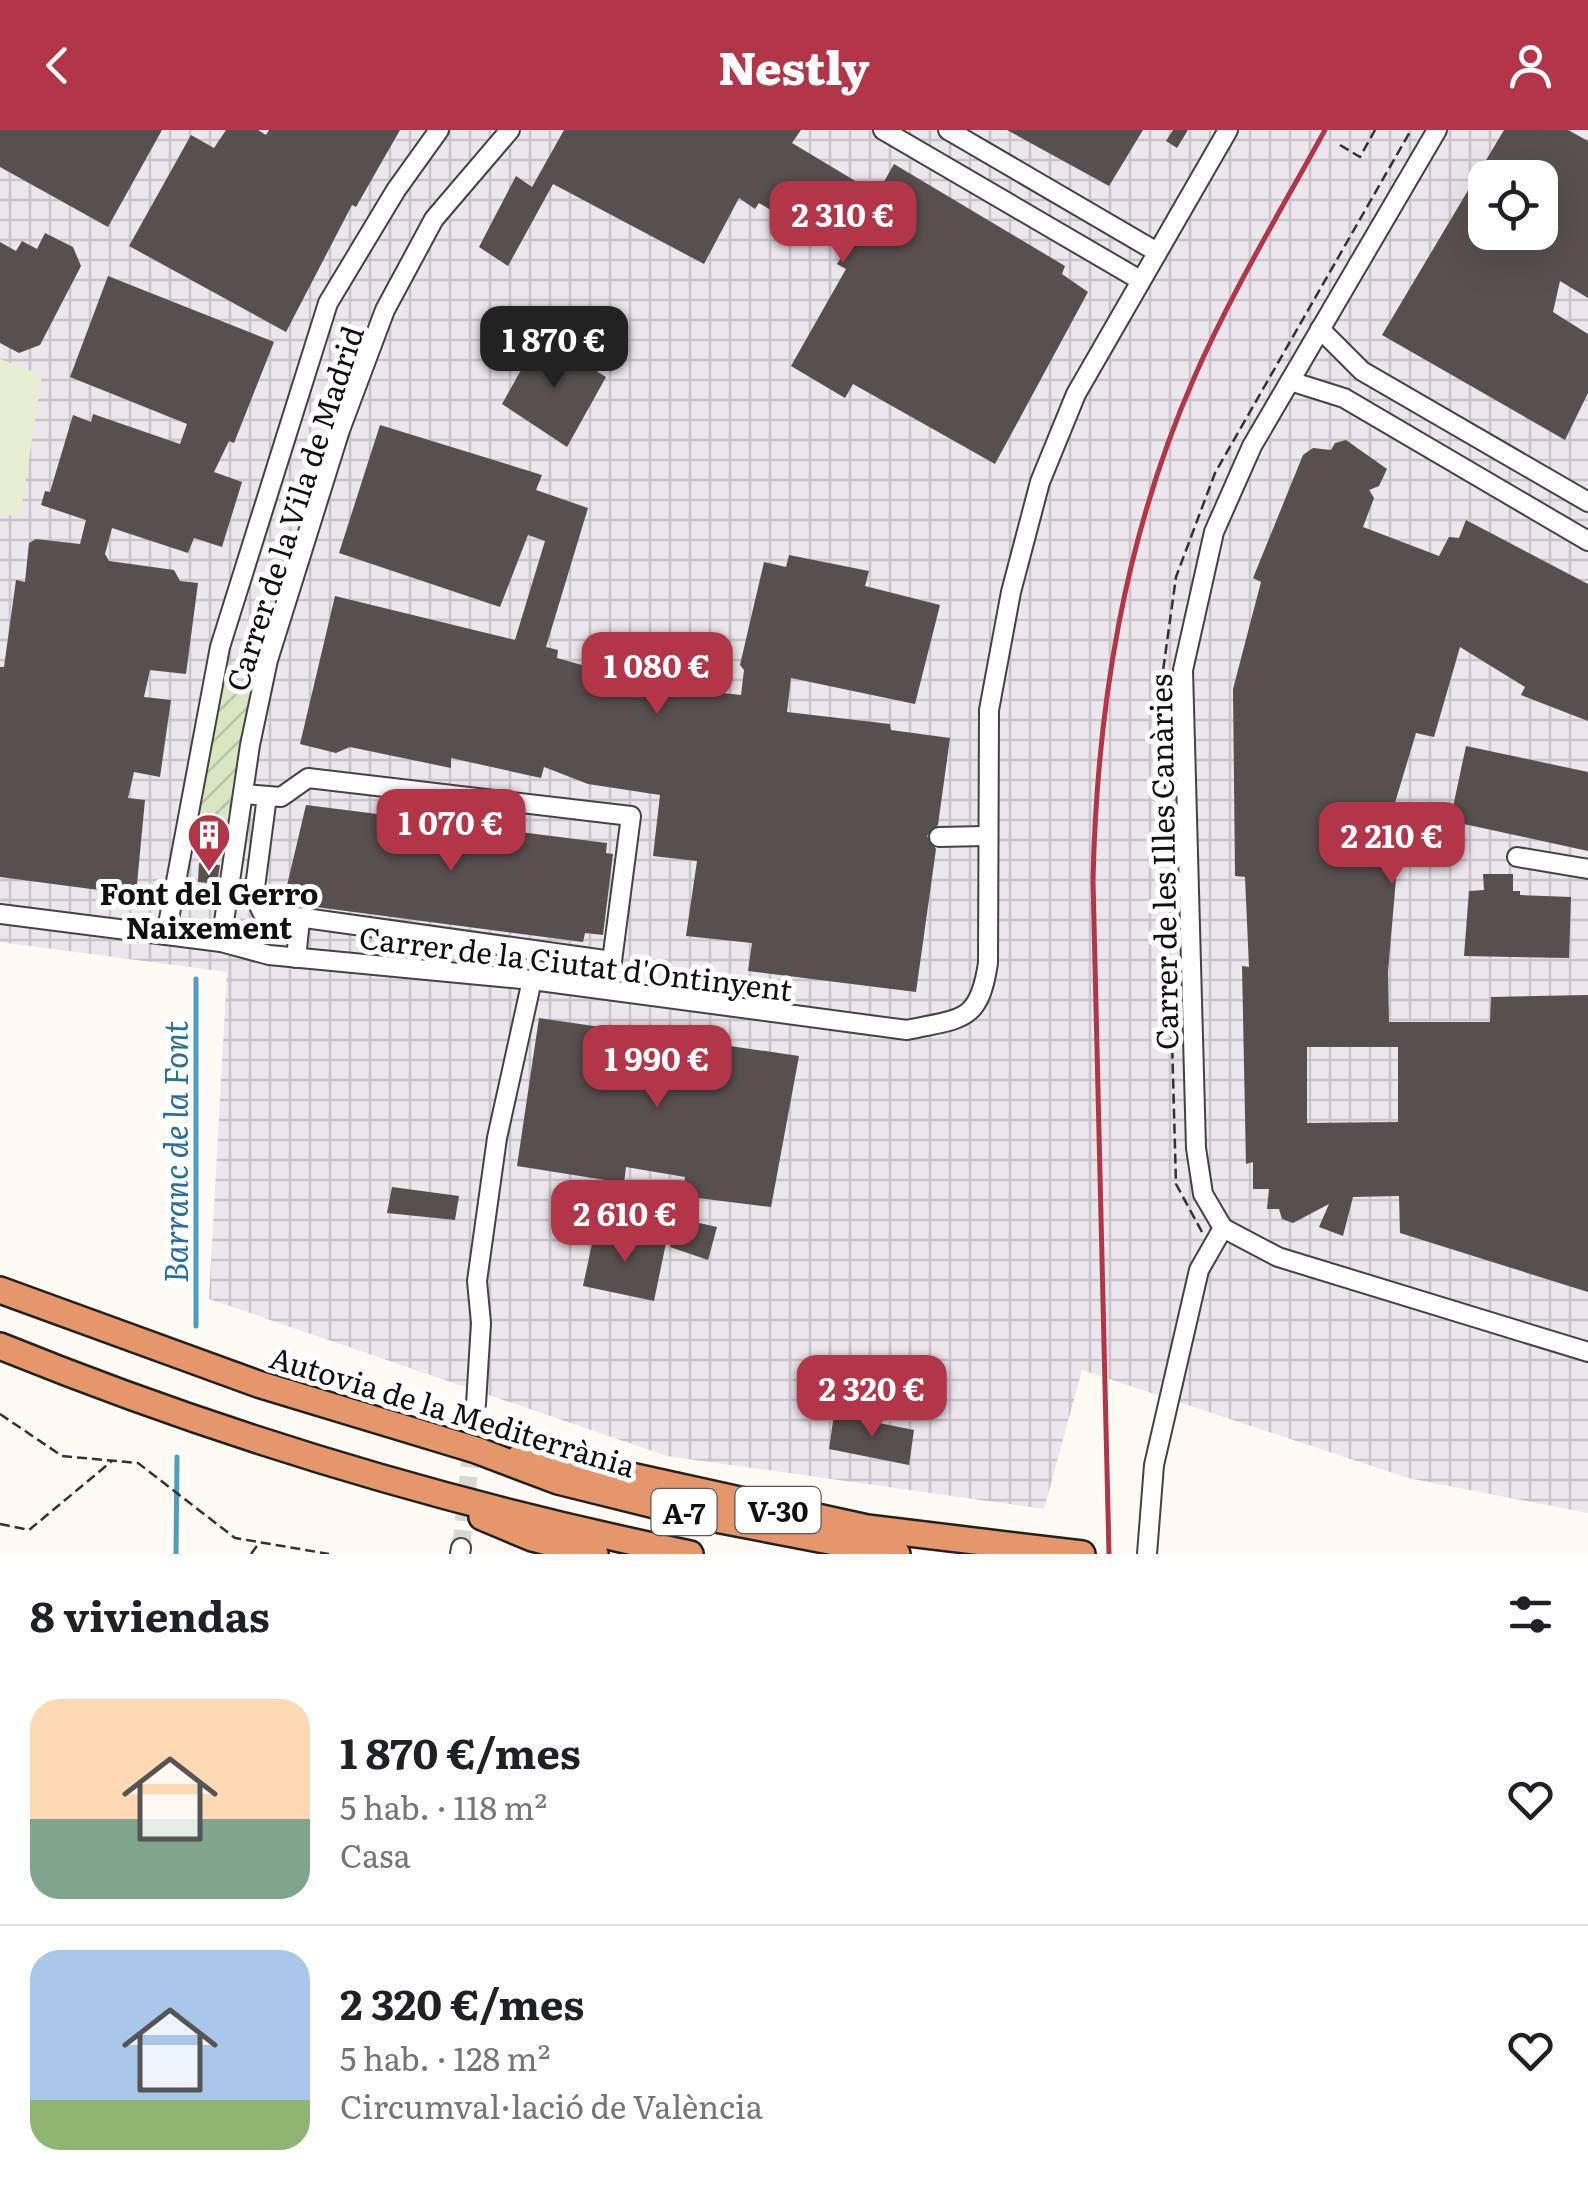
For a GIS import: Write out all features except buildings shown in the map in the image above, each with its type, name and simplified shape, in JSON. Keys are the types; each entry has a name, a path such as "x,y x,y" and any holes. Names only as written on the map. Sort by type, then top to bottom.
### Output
{"highway":[{"name":"Autovia de la Mediterrània","path":"0,1290 258,1384 476,1450 558,1481 678,1510 897,1554"},
{"name":"A-7","path":"0,1346 121,1395 255,1442 427,1494 690,1554"},
{"name":"V-30","path":"476,1450 567,1462 867,1528 1082,1554"},
{"path":"427,1494 532,1538 595,1554"}],"street":[{"name":"Carrer de la Vila de Madrid","path":"166,935 220,647 328,303 396,190 438,130"},
{"name":"Carrer de la Vila de Madrid","path":"221,942 268,660 340,430 385,310 434,219 510,130"},
{"path":"883,130 1140,280"},
{"path":"948,130 1156,252"},
{"path":"939,837 986,836 989,710 1010,592 1040,482 1076,394 1228,130"},
{"name":"Carrer de les Illes Canàries","path":"1218,1237 1204,1194 1196,1148 1184,670 1214,532 1252,446 1437,130"},
{"path":"1320,329 1362,371 1588,502"},
{"path":"1290,380 1344,398 1588,541"},
{"path":"243,794 268,796 280,797 308,778 631,816 612,961 274,917 255,904 268,796"},
{"name":"Carrer de la Ciutat d'Ontinyent","path":"0,914 221,942 296,958 532,980 908,1030 968,1016 982,998 988,962 986,836"},
{"path":"1517,857 1588,869"},
{"path":"296,958 300,920"},
{"path":"476,1404 481,1323 477,1281 497,1138 532,980"},
{"path":"1147,1554 1154,1465 1198,1270 1218,1237 1588,1352"}],"path":[{"path":"1340,144 1360,157 1375,130"},
{"path":"1218,1237 1176,1184 1162,678 1176,577 1215,473 1411,130"},
{"path":"1,1416 62,1456 138,1463 235,1538 329,1554"},
{"path":"0,1524 29,1530 112,1460"},
{"path":"250,1554 260,1542"}],"shaded area":[{"path":"0,130 1588,130 1588,1513 1408,1478 1082,1370 1044,1509 667,1456 209,1299 227,972 0,942"}],"green space":[{"path":"0,359 42,375 20,518 0,513"},
{"path":"223,681 251,687 222,842 193,839"}],"waterway":[{"name":"Barranc de la Font","path":"196,979 196,1326"},
{"name":"Barranc de la Font","path":"176,1554 177,1457"}],"tunnel":[{"path":"461,1548 476,1404"}],"railway":[{"path":"1109,1554 1093,880 1108,687 1132,562 1170,438 1224,315 1325,130"}],"place":[{"name":"Font del Gerro Naixement","path":"209,873"}]}
